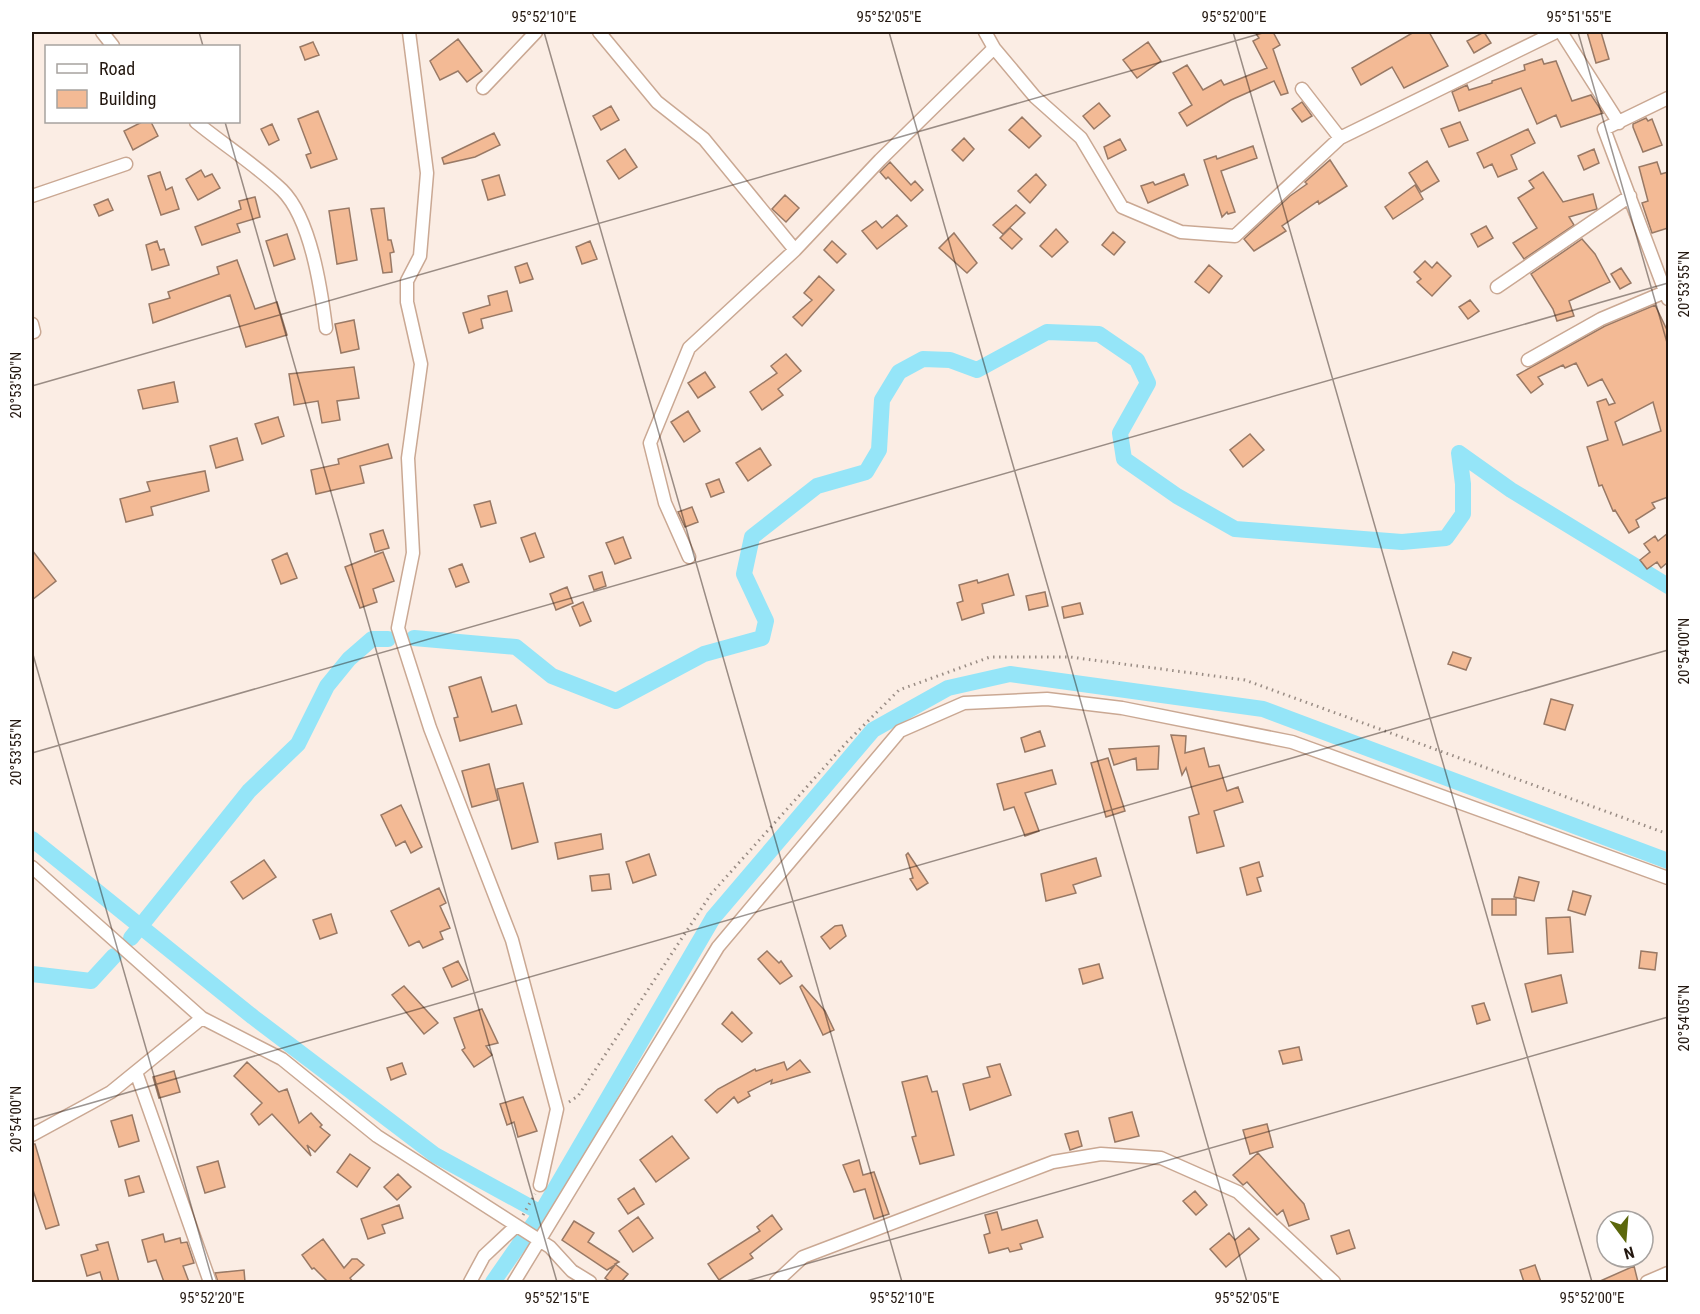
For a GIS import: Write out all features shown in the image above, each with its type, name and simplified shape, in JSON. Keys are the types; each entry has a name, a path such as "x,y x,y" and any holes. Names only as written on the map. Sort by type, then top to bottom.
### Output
{"street":[{"path":"102,32 111,45"},
{"path":"409,32 427,173 420,256 407,281 406,302 421,364 408,458 413,554 398,628 430,728 512,940 557,1109 540,1185"},
{"path":"483,88 536,32"},
{"path":"599,32 657,102 704,139 795,250"},
{"path":"985,32 994,48 1035,97 1081,138 1122,207 1181,232 1234,236 1340,138 1556,32"},
{"path":"1561,32 1618,123"},
{"path":"689,557 665,503 650,443 689,348 795,250 880,160 994,48"},
{"path":"1302,88 1340,138"},
{"path":"1528,360 1549,346 1601,319 1667,295 1604,129 1668,98"},
{"path":"197,123 284,192 307,233 321,286 326,328"},
{"path":"32,196 126,164"},
{"path":"1497,286 1630,196"},
{"path":"514,1282 718,947 900,731 964,703 1047,699 1101,705 1292,742 1668,878"},
{"path":"32,867 202,1018 282,1059 377,1136 518,1223 550,1247 572,1277 590,1282"},
{"path":"32,1135 111,1092 202,1018"},
{"path":"136,1072 210,1282"},
{"path":"776,1282 803,1257 1053,1162 1101,1154 1161,1158 1238,1192 1334,1282"},
{"path":"470,1282 484,1256 518,1223"},
{"path":"1647,1282 1668,1273"}],"path":[{"path":"557,1109 578,1096 711,894 847,742 899,690 990,657 1070,657 1245,680 1668,834"},
{"path":"518,1223 540,1185"}],"building":[{"path":"1255,32 1273,32 1280,45 1273,49 1288,93 1281,95 1274,81 1231,100 1187,126 1179,113 1192,105 1173,73 1187,65 1203,90 1221,80 1224,85 1267,68 1253,41 1259,38"},
{"path":"1414,32 1429,32 1448,66 1404,88 1392,67 1361,85 1352,68"},
{"path":"1484,32 1491,43 1474,53 1467,41"},
{"path":"1587,32 1601,32 1609,59 1596,63"},
{"path":"458,39 482,71 467,82 458,71 440,80 430,61"},
{"path":"313,42 319,55 305,60 300,47"},
{"path":"1148,42 1161,61 1137,78 1123,60"},
{"path":"1542,59 1544,64 1556,61 1572,101 1591,95 1603,113 1561,127 1556,115 1537,124 1521,88 1459,111 1452,92 1467,85 1469,90 1492,83 1492,81 1525,70 1524,65"},
{"path":"1302,102 1312,116 1302,122 1292,109"},
{"path":"1099,103 1110,116 1094,129 1083,116"},
{"path":"611,106 619,120 601,130 593,116"},
{"path":"318,111 337,159 311,168 306,155 311,153 298,119"},
{"path":"1022,117 1041,136 1029,148 1009,130"},
{"path":"1646,118 1648,121 1652,119 1662,145 1643,152 1633,124"},
{"path":"1460,122 1468,140 1449,147 1441,129"},
{"path":"140,123 152,123 158,136 133,150 124,131"},
{"path":"272,124 279,140 269,145 261,129"},
{"path":"1528,129 1535,143 1511,155 1517,169 1498,177 1492,164 1484,168 1477,153"},
{"path":"494,133 500,145 475,157 444,164 442,158"},
{"path":"964,138 974,149 963,161 952,150"},
{"path":"1120,139 1126,150 1108,159 1104,147"},
{"path":"1253,146 1257,158 1221,171 1235,212 1228,214 1227,212 1222,217 1204,160 1216,156 1217,159"},
{"path":"625,149 637,167 619,179 607,161"},
{"path":"1594,149 1599,163 1584,170 1578,156"},
{"path":"1330,160 1347,186 1319,204 1318,201 1282,226 1286,231 1254,251 1244,239 1290,196 1307,184 1305,182"},
{"path":"1427,161 1439,181 1421,192 1409,173"},
{"path":"890,162 911,185 915,181 923,190 911,201 888,177 886,179 880,172"},
{"path":"1657,162 1661,174 1668,172 1668,228 1652,233 1642,203 1648,201 1639,167"},
{"path":"201,170 205,177 212,174 220,188 198,200 186,179"},
{"path":"160,172 166,190 172,187 179,209 161,215 148,176"},
{"path":"1543,172 1563,202 1593,194 1597,209 1569,217 1574,225 1524,259 1513,243 1537,228 1518,198 1534,188 1529,181"},
{"path":"1036,174 1046,185 1030,203 1018,191"},
{"path":"1184,174 1188,185 1148,203 1141,186 1153,182 1155,185"},
{"path":"499,175 505,195 488,200 482,180"},
{"path":"1415,185 1423,199 1393,219 1385,207"},
{"path":"785,195 799,208 786,222 772,209"},
{"path":"255,197 260,217 237,224 240,232 202,245 195,227 241,209 239,201"},
{"path":"108,199 113,210 99,216 94,205"},
{"path":"1016,205 1025,213 1003,234 993,225"},
{"path":"349,208 357,260 337,264 329,211"},
{"path":"384,208 388,240 391,240 394,252 390,253 392,272 383,273 371,209"},
{"path":"897,215 907,226 877,249 862,231 876,221 882,228"},
{"path":"1486,226 1493,238 1478,247 1471,234"},
{"path":"1010,228 1022,239 1012,249 1000,238"},
{"path":"1056,229 1068,242 1052,257 1040,246"},
{"path":"1113,232 1125,242 1114,255 1102,245"},
{"path":"954,233 977,263 967,273 939,248"},
{"path":"287,234 295,259 274,266 266,241"},
{"path":"1582,239 1595,254 1610,282 1569,301 1574,316 1557,321 1553,309 1531,274"},
{"path":"157,241 160,250 164,249 169,265 152,270 146,245"},
{"path":"590,241 597,259 582,264 576,247"},
{"path":"832,241 846,254 837,263 824,250"},
{"path":"237,260 255,309 277,302 287,335 246,347 230,295 153,323 149,304 170,298 168,292 219,274 217,267"},
{"path":"1425,261 1432,268 1437,262 1451,276 1432,296 1417,282 1421,279 1414,272"},
{"path":"527,263 533,279 520,283 515,267"},
{"path":"1209,265 1222,276 1209,293 1195,282"},
{"path":"1621,268 1631,283 1620,289 1611,274"},
{"path":"819,276 834,290 802,326 793,317 812,300 804,293"},
{"path":"507,291 512,311 481,319 483,328 469,333 463,313 490,305 488,296"},
{"path":"1470,300 1479,311 1468,319 1459,307"},
{"path":"1655,305 1668,332 1668,497 1652,503 1655,508 1636,520 1639,527 1629,533 1615,510 1613,511 1602,485 1599,486 1587,447 1608,440 1597,402 1606,399 1609,405 1615,403 1602,379 1588,386 1576,363 1565,368 1563,365 1538,377 1543,384 1531,393 1517,375 1605,326","holes":["1653,402 1661,431 1623,445 1615,422"]},
{"path":"354,320 359,349 341,353 335,324"},
{"path":"786,354 801,371 778,389 783,395 762,410 750,392 777,373 771,366"},
{"path":"354,367 359,398 337,401 340,420 322,423 318,401 294,405 289,374"},
{"path":"705,372 715,387 698,398 688,383"},
{"path":"174,382 178,402 143,409 138,390"},
{"path":"688,411 700,431 684,442 671,422"},
{"path":"278,417 284,436 262,444 255,424"},
{"path":"1250,434 1264,450 1243,467 1230,450"},
{"path":"237,438 243,460 216,468 210,446"},
{"path":"388,444 392,458 360,466 364,483 316,494 311,470 339,464 338,459"},
{"path":"760,448 771,465 748,481 736,463"},
{"path":"205,471 209,491 151,507 153,515 126,522 120,499 150,491 147,482"},
{"path":"719,479 724,492 711,497 706,484"},
{"path":"490,501 496,523 481,527 474,505"},
{"path":"692,507 698,522 685,527 678,512"},
{"path":"383,530 389,548 375,552 370,534"},
{"path":"535,533 544,557 530,562 521,538"},
{"path":"1668,533 1668,562 1661,568 1657,562 1647,569 1640,560 1650,552 1644,544 1655,536 1658,541"},
{"path":"623,537 631,558 615,564 606,543"},
{"path":"32,550 56,581 32,600"},
{"path":"383,552 394,581 373,589 377,602 360,608 345,567"},
{"path":"287,553 297,578 281,584 272,560"},
{"path":"462,564 469,582 456,587 449,569"},
{"path":"602,572 606,586 594,590 589,576"},
{"path":"1008,574 1014,595 982,604 984,613 962,620 957,603 963,601 959,585 977,580 978,583"},
{"path":"567,587 573,603 556,610 550,594"},
{"path":"1045,592 1048,606 1029,610 1026,596"},
{"path":"583,602 591,621 580,626 572,607"},
{"path":"1080,603 1083,614 1064,618 1062,607"},
{"path":"1453,652 1471,658 1466,670 1448,664"},
{"path":"481,677 492,712 516,705 522,724 460,741 454,718 458,717 449,687"},
{"path":"1551,699 1573,705 1565,730 1544,724"},
{"path":"1040,731 1045,746 1025,752 1021,738"},
{"path":"1171,735 1186,736 1185,753 1204,748 1209,767 1219,765 1227,791 1238,787 1243,802 1214,811 1224,846 1197,853 1189,817 1199,814 1186,768 1182,775"},
{"path":"1159,746 1158,769 1137,770 1136,758 1114,765 1109,749"},
{"path":"1108,758 1125,811 1106,817 1091,763"},
{"path":"489,764 498,800 472,807 462,771"},
{"path":"1052,770 1056,784 1025,793 1039,831 1025,836 1014,807 1004,810 997,784"},
{"path":"523,783 538,842 512,849 497,789"},
{"path":"401,805 422,847 411,853 405,841 396,846 381,815"},
{"path":"601,834 603,849 558,859 555,843"},
{"path":"908,853 928,883 917,890 910,879 913,878 906,855"},
{"path":"649,854 656,875 633,883 626,862"},
{"path":"1096,858 1101,876 1073,885 1076,893 1046,901 1041,874"},
{"path":"264,860 276,877 243,899 231,882"},
{"path":"1259,862 1263,876 1257,878 1261,891 1247,895 1240,868"},
{"path":"609,874 611,889 592,891 590,876"},
{"path":"1519,877 1539,882 1534,901 1514,897"},
{"path":"439,888 446,903 440,906 450,928 440,932 443,939 423,948 419,941 409,946 391,911"},
{"path":"1573,891 1591,896 1585,915 1568,910"},
{"path":"1492,899 1516,899 1516,915 1492,915"},
{"path":"331,914 337,933 320,939 313,920"},
{"path":"1570,917 1573,952 1548,954 1546,918"},
{"path":"842,925 846,936 830,949 821,937 835,926"},
{"path":"767,951 779,963 781,961 792,976 780,984 758,959"},
{"path":"1641,951 1657,953 1655,970 1639,968"},
{"path":"458,961 468,980 452,987 443,968"},
{"path":"1099,964 1103,978 1083,984 1079,969"},
{"path":"1561,975 1567,1003 1532,1012 1525,984"},
{"path":"802,985 825,1011 834,1030 823,1035 800,987"},
{"path":"404,986 438,1023 424,1034 392,995"},
{"path":"1484,1003 1490,1020 1477,1024 1472,1006"},
{"path":"482,1009 498,1043 486,1046 492,1055 474,1067 462,1050 465,1048 454,1018"},
{"path":"732,1012 752,1033 742,1042 722,1024"},
{"path":"1299,1047 1302,1060 1283,1064 1279,1051"},
{"path":"800,1060 810,1072 771,1084 772,1080 748,1092 750,1096 738,1103 734,1097 717,1113 705,1100 718,1089 755,1069 756,1071 784,1062 787,1070"},
{"path":"247,1062 279,1092 287,1089 299,1123 311,1113 322,1125 320,1127 330,1135 315,1152 307,1145 311,1156 272,1114 259,1125 251,1114 262,1103 234,1076"},
{"path":"402,1063 406,1074 391,1080 387,1068"},
{"path":"1000,1064 1011,1095 970,1110 963,1084 990,1077 987,1067"},
{"path":"174,1071 180,1092 159,1098 153,1077"},
{"path":"927,1076 932,1092 937,1091 954,1155 920,1164 912,1137 916,1136 902,1082"},
{"path":"523,1097 537,1131 518,1137 514,1122 507,1125 500,1104"},
{"path":"1132,1112 1139,1136 1115,1142 1109,1118"},
{"path":"132,1115 139,1141 119,1147 111,1121"},
{"path":"1267,1124 1273,1147 1250,1154 1243,1130"},
{"path":"1078,1131 1082,1146 1070,1150 1065,1134"},
{"path":"672,1136 689,1158 656,1182 640,1160"},
{"path":"32,1144 35,1144 59,1225 46,1229 32,1187"},
{"path":"1258,1153 1304,1204 1309,1219 1289,1226 1283,1210 1277,1215 1247,1182 1243,1185 1233,1175"},
{"path":"350,1154 370,1168 357,1187 337,1172"},
{"path":"859,1160 863,1175 874,1172 889,1214 874,1219 865,1189 854,1192 843,1165"},
{"path":"218,1161 225,1187 205,1193 197,1167"},
{"path":"398,1174 411,1187 397,1200 384,1187"},
{"path":"139,1176 144,1192 129,1196 125,1180"},
{"path":"634,1188 644,1204 628,1214 618,1199"},
{"path":"1195,1191 1207,1205 1196,1215 1183,1201"},
{"path":"399,1205 403,1218 382,1225 385,1233 368,1239 361,1219"},
{"path":"997,1212 1002,1230 1037,1220 1043,1237 1020,1244 1022,1249 1010,1252 1008,1248 989,1253 984,1235 990,1233 985,1215"},
{"path":"772,1215 782,1229 750,1254 753,1258 719,1280 708,1264 760,1231 757,1227"},
{"path":"638,1217 653,1238 633,1252 619,1231"},
{"path":"574,1221 594,1233 588,1242 619,1262 615,1264 628,1274 621,1282 611,1282 605,1278 615,1265 607,1270 562,1240"},
{"path":"1249,1228 1259,1239 1226,1267 1210,1249 1229,1233 1235,1240"},
{"path":"1349,1230 1355,1248 1337,1254 1331,1236"},
{"path":"163,1234 165,1242 180,1238 181,1243 187,1242 194,1263 183,1266 189,1282 164,1282 156,1260 148,1262 142,1240"},
{"path":"323,1239 344,1268 352,1259 357,1259 364,1265 350,1278 353,1282 328,1282 314,1268 312,1269 302,1255"},
{"path":"108,1242 119,1282 103,1282 100,1272 87,1276 81,1255 98,1250 96,1245"},
{"path":"1535,1265 1541,1282 1524,1282 1520,1270"},
{"path":"1627,1269 1635,1269 1638,1282 1598,1282"},
{"path":"244,1270 245,1282 218,1282 215,1273"}],"waterway":[{"path":"414,638 516,647 552,676 616,701 704,654 762,638 766,621 744,574 752,537 817,486 866,472 879,450 882,400 899,372 923,359 950,360 977,370 1047,332 1099,334 1137,360 1148,383 1120,433 1124,459 1177,496 1235,529 1402,542 1446,538 1463,514 1463,484 1459,453 1511,490 1668,586"},
{"path":"131,938 249,791 298,744 327,686 349,659 372,639 388,639"},
{"path":"493,1282 541,1213 713,918 873,730 948,688 1010,674 1263,709 1668,861"},
{"path":"32,839 253,1017 435,1155 541,1213"},
{"path":"32,974 91,981 114,956"}]}
